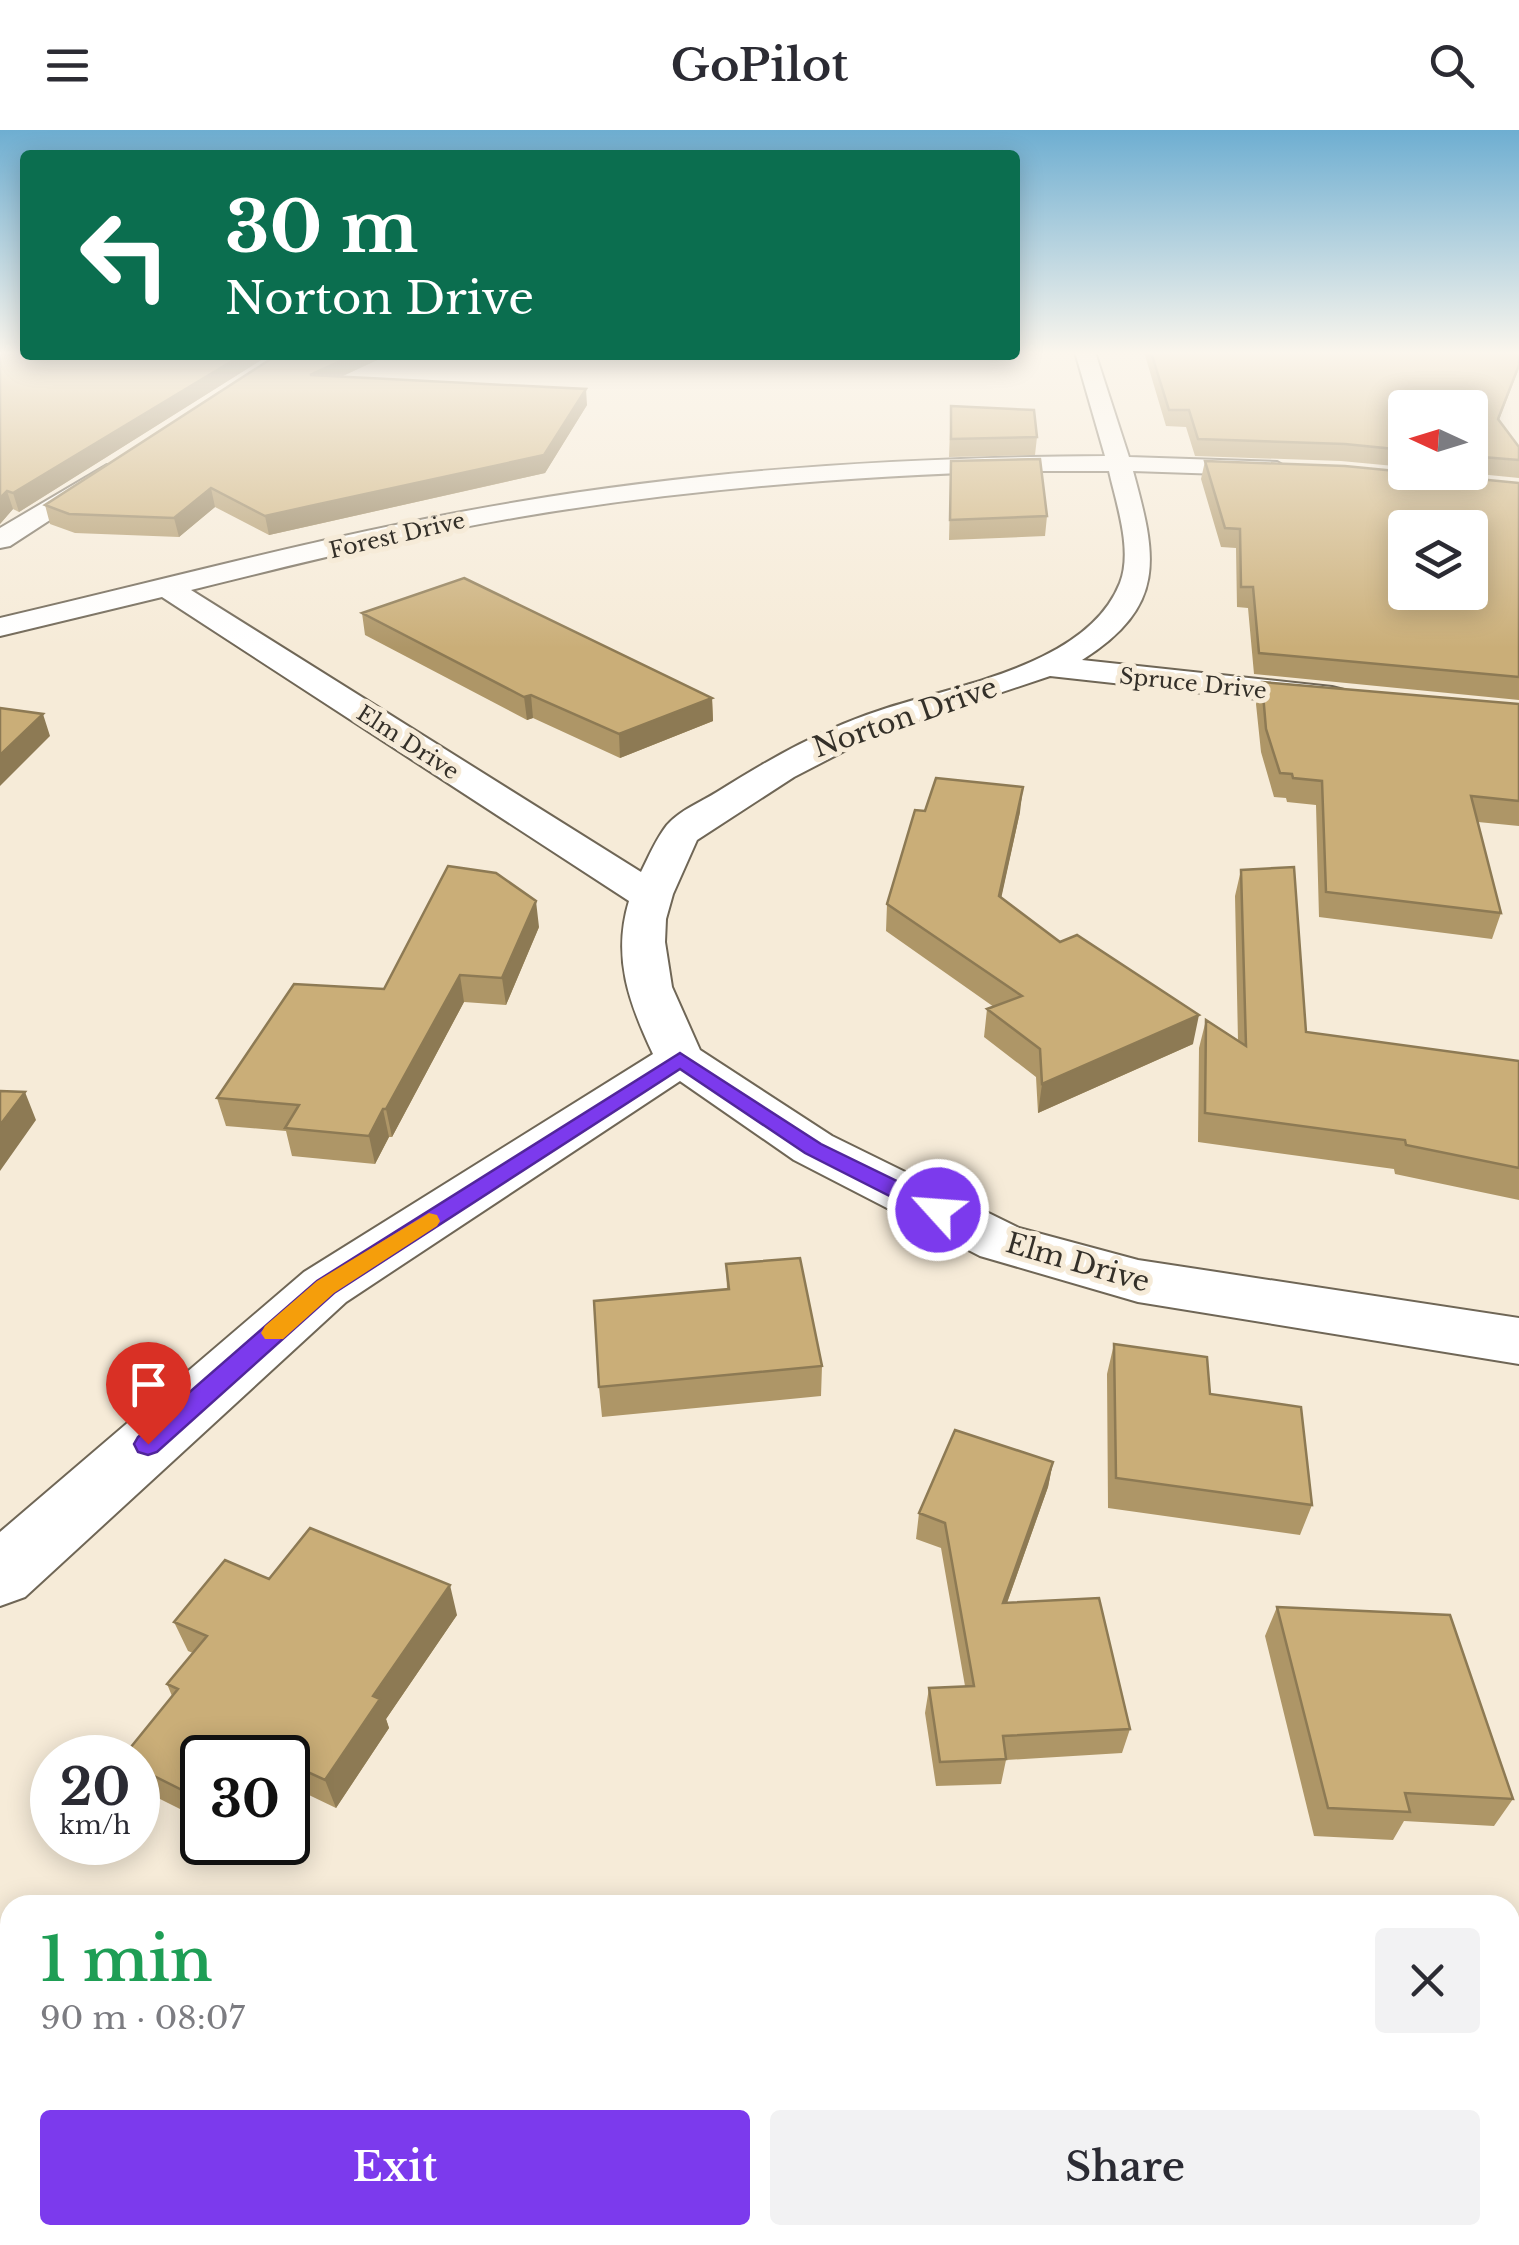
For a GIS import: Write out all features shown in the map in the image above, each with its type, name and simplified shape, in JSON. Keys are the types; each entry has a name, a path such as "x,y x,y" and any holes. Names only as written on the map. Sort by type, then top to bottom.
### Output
{"street":[{"name":"Norton Drive","path":"680,1060 649,997 641,946 649,895 683,832 800,754 870,725 1047,666 1096,636 1124,609 1137,577 1136,538 1112,451"},
{"path":"0,540 128,458"},
{"name":"Forest Drive","path":"0,627 453,522 626,493 909,468 1184,464 1302,471"},
{"name":"Elm Drive","path":"168,588 649,895"},
{"name":"Spruce Drive","path":"1047,666 1146,680 1362,700"},
{"path":"0,1575 325,1287 680,1060"},
{"name":"Elm Drive","path":"680,1060 813,1148 1000,1242 1138,1281 1519,1341"}],"building":[{"path":"0,451 83,451 13,493 7,491 0,498"},
{"path":"129,451 547,451 544,455 265,516 211,488 174,518 69,514 45,505"},
{"path":"1488,451 1519,451 1519,460 1488,457"},
{"path":"1040,459 1047,516 950,520 951,461"},
{"path":"1205,461 1388,470 1388,490 1488,490 1488,480 1519,483 1519,677 1259,653 1253,587 1241,587 1240,529 1225,528"},
{"path":"464,578 712,698 619,734 531,695 524,697 362,613"},
{"path":"1262,682 1519,704 1519,801 1471,796 1501,913 1326,892 1322,781 1280,773 1266,729"},
{"path":"0,708 43,714 0,755"},
{"path":"936,778 1023,787 999,896 1060,942 1077,935 1199,1015 1042,1084 1040,1049 987,1009 1022,996 887,904 915,810 925,811"},
{"path":"448,866 496,873 536,901 502,978 460,975 369,1136 285,1128 299,1105 217,1098 294,984 384,989"},
{"path":"1294,867 1306,1032 1519,1061 1519,1168 1406,1145 1405,1140 1205,1113 1206,1020 1246,1046 1241,870"},
{"path":"0,1091 25,1092 0,1125"},
{"path":"800,1258 822,1366 599,1387 594,1301 729,1289 726,1264"},
{"path":"1114,1344 1207,1357 1210,1394 1301,1407 1312,1505 1116,1478"},
{"path":"955,1430 1053,1462 1003,1603 1099,1598 1130,1729 1003,1736 1006,1759 940,1762 929,1688 974,1686 945,1523 919,1513"},
{"path":"310,1528 450,1585 373,1696 380,1699 325,1780 310,1773 310,1735 180,1735 180,1789 160,1779 160,1735 141,1735 178,1689 167,1684 207,1636 174,1622 225,1560 269,1579"},
{"path":"1277,1607 1450,1615 1513,1799 1405,1793 1410,1812 1328,1808"}],"slow traffic":[{"path":"274,1333 325,1287 429,1221"}],"route":[{"path":"148,1444 325,1287 680,1060 813,1148 938,1210"}]}
